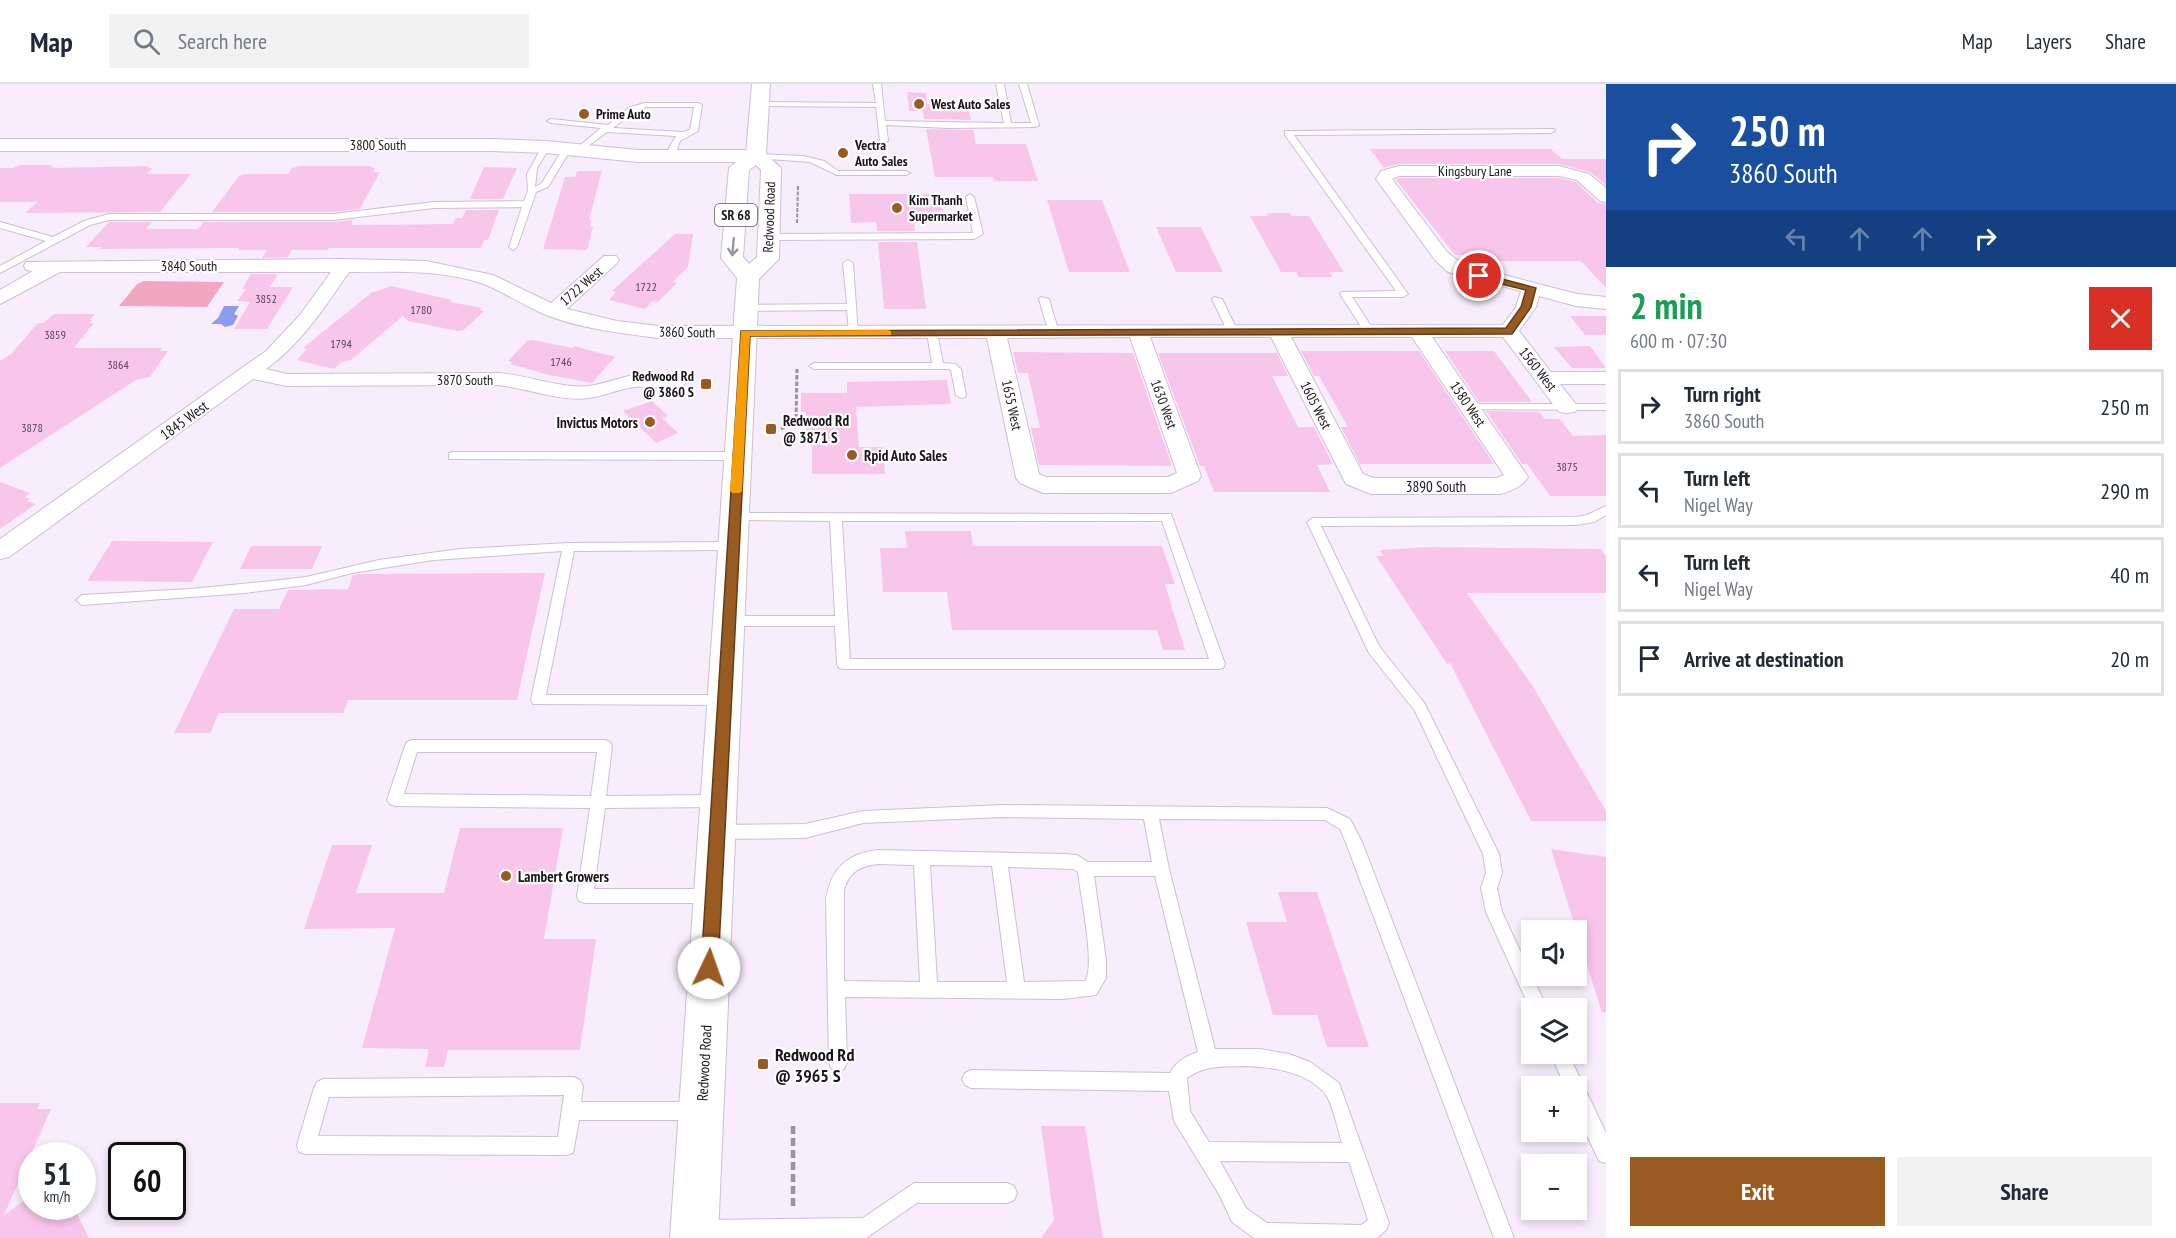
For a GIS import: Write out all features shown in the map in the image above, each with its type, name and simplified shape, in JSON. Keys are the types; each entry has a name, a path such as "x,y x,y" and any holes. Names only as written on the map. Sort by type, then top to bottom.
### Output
{"main road":[{"name":"Redwood Road","path":"694,1234 748,278 768,259 759,104 760,84"},
{"name":"3800 South","path":"0,146 492,145 763,162"},
{"name":"SR 68","path":"748,278 732,258 739,168 763,162"}],"street":[{"name":"Kingsbury Lane","path":"1509,283 1465,272 1447,262 1385,182 1384,176 1399,171 1567,172 1590,181 1606,197"},
{"name":"1722 West","path":"553,311 610,260"},
{"name":"3860 South","path":"345,265 426,267 457,272 486,279 553,311 579,319 638,330 746,320 854,333 1509,332"},
{"name":"3840 South","path":"33,266 345,265"},
{"name":"1845 West","path":"0,551 250,372 293,336 345,265"},
{"path":"0,298 56,266"},
{"path":"1509,332 1506,302 1509,283 1576,300 1606,303"},
{"path":"1509,332 1526,307 1531,288"},
{"name":"1630 West","path":"1028,478 1043,485 1171,485 1190,476 1138,332"},
{"name":"1605 West","path":"1278,332 1354,479"},
{"name":"1580 West","path":"1418,332 1517,477"},
{"name":"1560 West","path":"1509,332 1567,407"},
{"name":"1655 West","path":"996,333 1028,478"},
{"name":"3870 South","path":"250,372 287,380 498,379 521,381 571,392 589,392 633,381 677,381"},
{"path":"1545,378 1606,378"},
{"name":"3890 South","path":"1354,479 1371,486 1501,486 1517,477"}],"lane":[{"path":"877,84 884,141"},
{"path":"1000,84 1008,125"},
{"path":"882,123 948,126 1035,125 1023,84"},
{"path":"759,104 880,105"},
{"path":"531,191 545,185 574,149 607,129 633,109 645,105 698,105 694,131 681,134 607,129 551,121"},
{"path":"1370,332 1345,294 1403,294 1288,133 1551,131"},
{"path":"671,156 674,142 681,134"},
{"path":"513,247 531,191 529,184 534,167 546,147"},
{"path":"763,162 788,156 821,162 828,171 837,173 906,173"},
{"path":"763,162 807,159"},
{"path":"768,237 975,236 980,234 970,197"},
{"path":"4,268 87,223 109,217 333,216 434,205 527,204"},
{"path":"0,225 54,240"},
{"path":"848,263 854,333"},
{"path":"4,268 33,266"},
{"path":"1044,299 1054,333"},
{"path":"1217,299 1233,332"},
{"path":"746,320 852,307"},
{"path":"932,333 938,366"},
{"path":"814,366 951,366 956,369 961,395"},
{"path":"1470,407 1606,407"},
{"path":"453,456 738,456"},
{"path":"1534,998 1494,912 1489,888 1494,873 1491,854 1420,708 1374,650 1313,522 1576,521 1590,519 1606,510"},
{"path":"82,600 178,596 259,588 303,582 350,569 429,556 489,549 569,547 734,532 836,518 1167,517 1218,664 844,664 836,518"},
{"path":"569,547 538,700 724,700"},
{"path":"729,621 842,621"},
{"path":"713,896 585,896 598,802 605,746 412,746 395,800 598,802 717,816 805,831 863,817 1003,811 1327,814 1345,824 1354,842 1504,1238"},
{"path":"1150,812 1161,869 1208,1058"},
{"path":"837,989 1017,991 1090,989 1098,978 1098,960 1085,869 1077,862 1064,861 864,857 846,867 836,882 834,899 838,1063"},
{"path":"922,858 929,990"},
{"path":"999,860 1017,991"},
{"path":"1085,869 1161,869"},
{"path":"1208,1058 1273,1058 1294,1063 1317,1074 1333,1089 1379,1224 1365,1234 1264,1233 1239,1215 1227,1189 1181,1114 1177,1082 1179,1073 1192,1063 1208,1058"},
{"path":"971,1079 1177,1082"},
{"path":"574,1086 570,1111 566,1146 306,1145 323,1088 574,1086"},
{"path":"570,1111 701,1111"},
{"path":"1587,1114 1606,1154"},
{"path":"1202,1151 1354,1154"},
{"path":"694,1234 866,1228 914,1193 1007,1193"}],"path":[{"path":"797,237 798,186"},
{"path":"781,429 796,421 797,360"},
{"path":"792,1229 794,1126"}],"shaded area":[{"path":"144,281 224,282 207,307 119,306 137,284"}],"water":[{"path":"224,306 239,306 234,314 238,316 233,325 225,327 221,324 211,324 218,318"}],"building":[{"path":"907,92 926,93 927,104 967,104 971,120 924,119 923,111 909,111"},
{"path":"926,129 973,130 976,144 1026,144 1038,181 994,181 993,177 935,177"},
{"path":"1370,149 1551,149 1562,159 1606,159 1606,185 1590,172 1559,164 1399,164 1384,168"},
{"path":"20,165 52,165 51,167 55,168 149,166 148,168 152,168 147,174 191,174 160,212 25,213 37,202 0,202 0,168"},
{"path":"299,166 372,166 371,168 375,168 373,172 380,172 360,209 333,212 212,212 239,176 288,174 292,168"},
{"path":"484,167 517,168 503,199 470,199"},
{"path":"577,171 602,171 589,220 591,220 590,227 593,227 587,250 543,249 565,177 575,177"},
{"path":"1399,178 1559,178 1576,182 1598,203 1606,204 1606,288 1581,261 1483,261 1478,255 1455,255 1396,180"},
{"name":"Kim Thanh Supermarket","path":"849,194 940,194 945,222 914,222 915,231 877,231 876,222 851,223"},
{"path":"1047,200 1102,200 1130,272 1069,272"},
{"path":"466,210 499,210 488,240 484,240 481,248 329,248 328,250 292,250 288,257 262,258 267,250 86,247 109,222 152,222 146,229 198,229 204,222 353,220 351,225 453,224 456,218 462,218"},
{"path":"1266,213 1309,216 1344,272 1329,272 1333,277 1299,277 1296,272 1281,272 1250,216 1268,216"},
{"path":"1156,227 1201,227 1223,272 1176,272"},
{"path":"675,234 693,234 688,267 673,282 677,283 658,302 653,301 645,309 609,300 616,292 612,291"},
{"path":"878,242 917,242 926,309 884,309"},
{"path":"251,274 278,274 270,287 293,287 267,329 234,329 250,302 237,301 246,289 242,289"},
{"path":"391,286 482,308 480,310 484,311 464,330 458,331 408,321 403,316 351,360 342,362 334,369 297,360 307,349 303,348 371,293"},
{"path":"54,314 95,314 90,320 92,320 90,323 94,323 74,348 162,348 160,351 168,351 150,377 136,380 0,468 0,361 11,354 38,323 43,323"},
{"path":"1570,316 1606,316 1606,335 1585,335"},
{"path":"533,340 573,348 574,346 615,357 592,383 549,375 510,364 512,362 508,361 527,341"},
{"path":"1590,346 1606,368 1572,368 1554,347"},
{"path":"1301,351 1419,351 1494,464 1360,464 1341,427 1348,427 1319,376 1314,376"},
{"path":"1445,351 1494,351 1532,402 1479,402"},
{"path":"1013,352 1133,353 1172,466 1039,465 1031,428 1040,428 1028,373 1018,373"},
{"path":"1158,353 1277,353 1288,376 1272,376 1298,427 1314,427 1333,464 1317,465 1330,492 1214,492 1204,466 1200,466"},
{"path":"947,380 951,404 856,407 859,447 883,447 885,474 812,474 812,431 806,431 806,412 801,412 801,393 847,393 847,382"},
{"name":"Invictus Motors","path":"652,401 668,416 662,418 678,433 656,443 623,411"},
{"path":"1486,411 1539,412 1545,419 1560,419 1573,436 1606,435 1606,496 1550,496 1527,464 1522,464"},
{"path":"0,482 30,493 25,497 30,499 27,501 36,504 0,529"},
{"path":"905,531 971,531 973,546 1162,546 1175,584 1165,584 1185,650 1163,650 1157,630 952,630 947,592 883,592 880,548 907,548"},
{"path":"112,541 213,542 192,582 87,581"},
{"path":"251,546 322,546 312,569 240,569"},
{"path":"1429,547 1601,549 1606,556 1606,593 1467,593 1532,685 1606,811 1606,821 1531,821 1450,663 1447,664 1376,556 1384,556 1380,550"},
{"path":"545,573 517,700 348,700 343,713 219,713 210,733 174,733 234,609 279,609 288,590 348,589 353,575 359,574"},
{"path":"460,828 563,828 544,939 596,939 580,1050 448,1050 444,1067 425,1067 429,1049 362,1048 395,928 304,929 332,845 372,845 356,893 444,893"},
{"path":"1551,849 1606,857 1606,1012 1602,1013 1587,965 1587,920 1573,920"},
{"path":"1278,892 1317,892 1369,1047 1327,1047 1317,1015 1273,1015 1246,922 1287,922"},
{"path":"0,1103 40,1103 37,1109 51,1109 36,1142 18,1142 18,1183 4,1215 18,1205 18,1220 80,1220 89,1238 0,1238"},
{"path":"1041,1126 1085,1126 1103,1238 1041,1238 1054,1220"}],"slow traffic":[{"path":"736,491 745,333 888,333"}],"place":[{"name":"West Auto Sales","path":"919,104"},
{"name":"Prime Auto","path":"584,114"},
{"name":"Vectra Auto Sales","path":"843,153"},
{"name":"Kim Thanh Supermarket","path":"897,208"},
{"name":"Redwood Rd @ 3860 S","path":"706,384"},
{"name":"Invictus Motors","path":"650,422"},
{"name":"Redwood Rd @ 3871 S","path":"771,429"},
{"name":"Rpid Auto Sales","path":"852,455"},
{"name":"Lambert Growers","path":"506,876"},
{"name":"Redwood Rd @ 3965 S","path":"763,1064"}],"route":[{"path":"709,968 745,333 1509,332 1526,307 1531,288 1479,276"}]}
